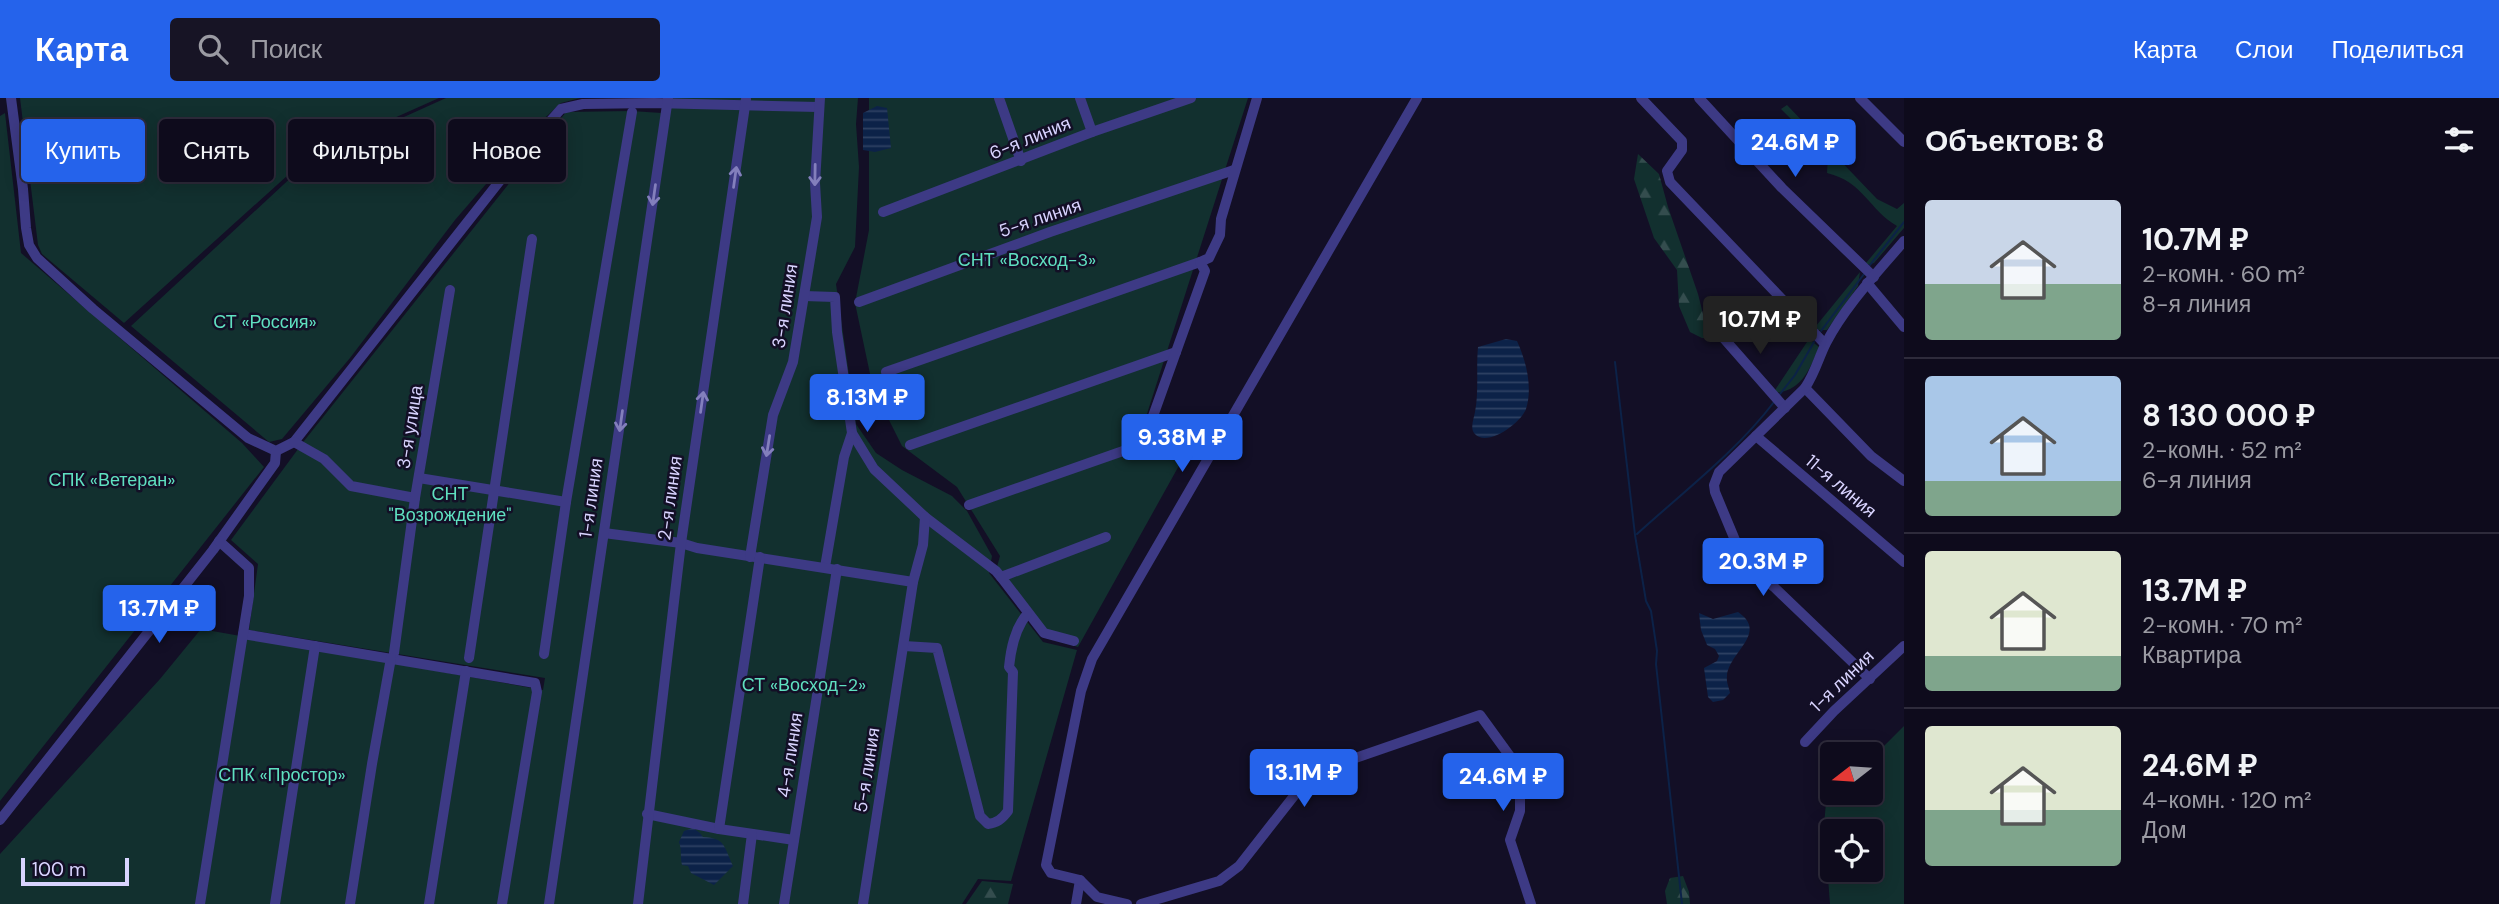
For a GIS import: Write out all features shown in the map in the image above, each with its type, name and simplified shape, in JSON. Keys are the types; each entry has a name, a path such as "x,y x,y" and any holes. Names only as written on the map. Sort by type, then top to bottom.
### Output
{"street":[{"path":"0,103 10,98 26,228 29,245 37,258 93,309 248,438 276,452"},
{"path":"999,98 1021,161"},
{"path":"1080,98 1093,132"},
{"name":"6-я линия","path":"883,212 1093,132 1191,98"},
{"path":"886,372 1209,258 1220,235 1221,219 1234,170 1257,98"},
{"path":"1127,904 1097,897 1080,880 1051,873 1046,865 1081,691 1092,659 1417,98"},
{"path":"1641,98 1682,141 1682,150 1667,171 1671,183 1825,344"},
{"path":"1699,98 1871,280 1904,327"},
{"path":"1860,98 1904,142"},
{"path":"276,452 294,442 561,109 583,104 668,101 819,103"},
{"name":"1-я линия","path":"549,904 668,101"},
{"name":"2-я линия","path":"638,904 681,542 746,102"},
{"name":"3-я линия","path":"719,829 773,415 793,362 817,216 815,183 819,103"},
{"path":"544,654 566,502 632,112"},
{"name":"5-я линия","path":"859,302 1049,232 1234,170"},
{"path":"469,658 532,239"},
{"path":"1870,678 1774,587 1749,568 1714,485 1719,472 1805,388 1815,372 1825,344 1871,280 1904,241"},
{"path":"969,505 1143,444 1205,271 1200,262"},
{"name":"3-я улица","path":"350,904 450,290"},
{"path":"804,296 835,297 837,332 852,433 874,469 925,517 999,574 1044,634 1074,641"},
{"path":"1712,325 1785,408"},
{"path":"910,445 1176,352"},
{"path":"1805,388 1871,456 1904,481"},
{"path":"825,567 844,457 852,433"},
{"name":"11-я линия","path":"1756,436 1904,562"},
{"path":"294,442 324,459 351,486 415,498"},
{"path":"0,820 131,657 219,541 275,463 276,452"},
{"path":"419,478 566,502"},
{"name":"5-я линия","path":"863,904 914,582 923,545 925,517"},
{"path":"604,533 681,542 697,548 914,582"},
{"path":"999,574 1106,537"},
{"path":"200,904 248,596 249,568 219,541"},
{"name":"4-я линия","path":"784,904 837,569"},
{"path":"904,646 937,648 980,816 988,824 996,823 1007,811 1013,672 1009,667 1010,658 1015,634 1027,614"},
{"path":"243,634 392,656 535,683 537,692 502,904"},
{"path":"275,904 315,646"},
{"name":"1-я линия","path":"1805,742 1904,646"},
{"path":"429,904 466,671"},
{"path":"1141,904 1219,881 1239,866 1312,773 1480,715 1520,770 1520,811 1510,840 1531,904"},
{"path":"647,814 719,829 793,840"},
{"path":"743,904 752,834"},
{"path":"1076,904 1080,880"}],"green space":[{"path":"20,98 439,98 392,119 288,119 288,175 124,323 42,254 38,245 30,182 145,182 145,119 23,119"},
{"name":"СТ «Россия»","path":"446,98 580,98 561,103 544,119 448,119 448,182 488,182 455,220 350,358 282,439 269,442 131,326 288,180 434,182 434,119 400,119"},
{"name":"СТ «Восход-2»","path":"668,98 858,98 856,124 859,167 855,247 836,284 856,424 876,453 952,496 967,511 992,556 989,573 1043,642 1077,650 1011,881 978,879 962,904 553,904"},
{"name":"СНТ «Восход-3»","path":"869,98 1248,98 1137,445 1181,462 1078,647 1041,636 995,574 1000,556 957,487 902,446 873,388 855,303 869,230"},
{"path":"1787,105 1877,199 1897,209 1904,203 1904,228 1874,263 1866,263 1897,226 1850,183 1827,173 1828,156 1781,109"},
{"path":"566,112 662,113 547,904 0,904 0,854 160,679 201,629 543,690 545,678 249,630 258,564 231,540 304,441 510,182 566,182 566,119 560,119"},
{"name":"СПК «Ветеран»","path":"5,113 21,253 242,443 264,467 0,801 0,116"},
{"path":"1638,154 1659,174 1698,294 1709,338 1702,338 1690,332 1679,306 1677,270 1654,238 1634,179"},
{"path":"1860,272 1858,286 1827,330 1818,330 1816,326"},
{"path":"1809,339 1819,347 1804,377 1792,388 1776,393 1775,390"},
{"path":"1904,726 1904,904 1830,904 1828,882 1883,882 1883,819 1825,819 1826,805 1883,805 1883,747"},
{"path":"1683,876 1690,904 1667,904 1665,891 1670,878"},
{"path":"982,881 1013,884 1008,904 966,904"}],"water":[{"path":"877,106 887,108 891,148 875,152 863,150 863,113"},
{"path":"1506,339 1517,341 1526,366 1529,392 1526,409 1511,427 1503,432 1486,438 1479,437 1472,428 1477,396 1478,347"},
{"path":"1738,612 1747,620 1749,635 1729,667 1727,678 1730,693 1723,700 1713,702 1708,697 1704,668 1717,661 1719,656 1715,649 1707,645 1701,630 1699,613 1713,619"},
{"path":"693,828 703,837 720,842 733,866 714,885 691,873 688,866 682,865 679,842 684,831"}],"waterway":[{"path":"1870,265 1904,222"},
{"path":"1821,331 1864,274"},
{"path":"1780,394 1795,375 1814,342"},
{"path":"1615,362 1635,535 1657,651 1656,664 1682,904"},
{"path":"1637,534 1726,455 1774,402"}],"park label":[{"name":"СНТ \"Возрождение\"","path":"450,504"},
{"name":"СПК «Простор»","path":"282,775"}]}
